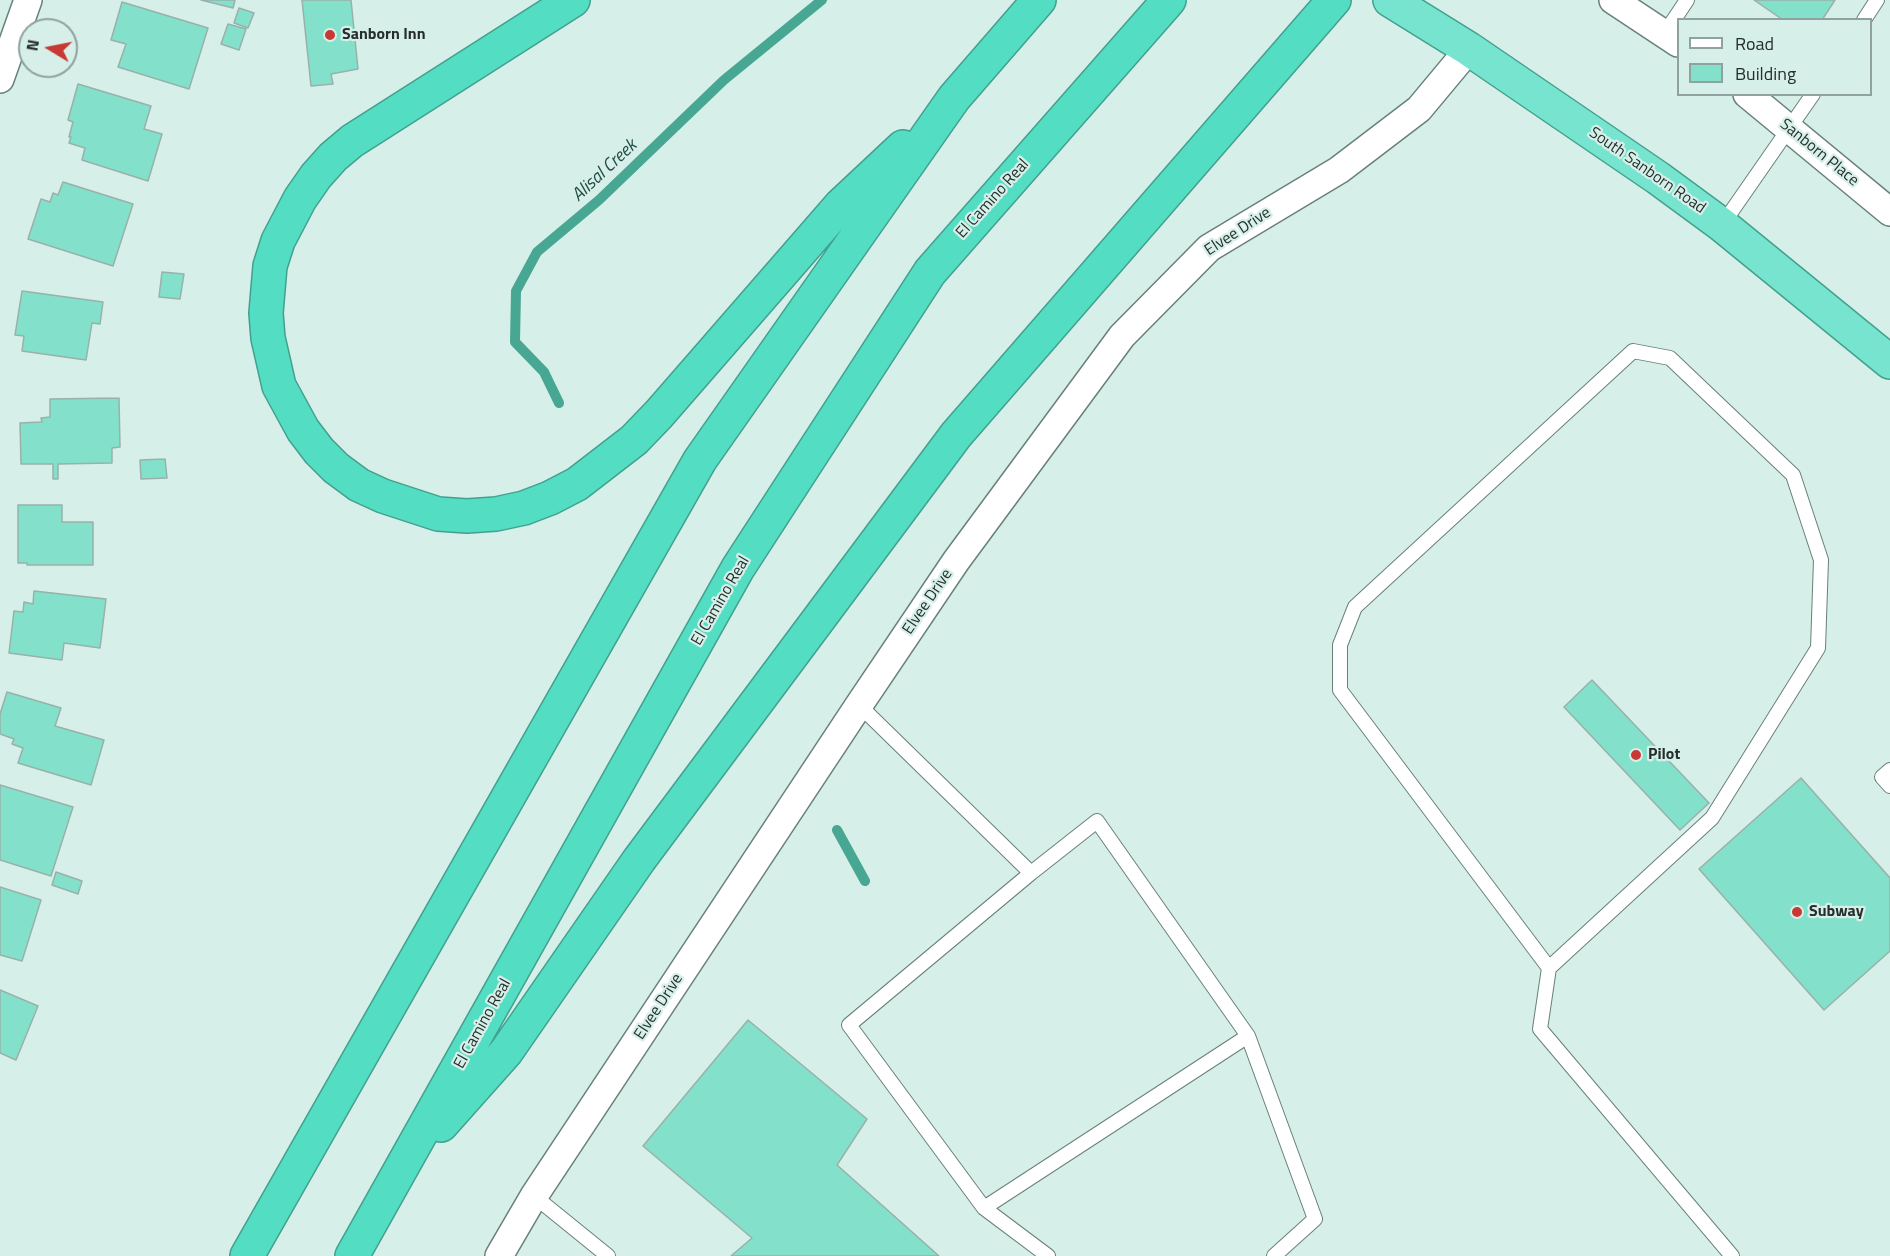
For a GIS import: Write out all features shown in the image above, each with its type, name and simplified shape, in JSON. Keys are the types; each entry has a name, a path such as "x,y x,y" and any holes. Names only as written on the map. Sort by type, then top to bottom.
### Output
{"highway":[{"path":"573,0 352,141 333,157 316,176 294,209 278,241 270,266 266,313 271,354 279,386 303,430 336,468 359,485 383,496 438,514 467,516 496,514 524,508 577,484 634,440 840,206 954,98 1039,0"},
{"name":"El Camino Real","path":"352,1256 738,568 930,272 1169,0"},
{"path":"400,1171 506,1052 639,860 956,435 1334,0"},
{"name":"South Sanborn Road","path":"1390,0 1594,133 1722,225 1890,362"},
{"path":"247,1256 700,460 954,98"}],"street":[{"path":"0,79 28,0"},
{"path":"1613,0 1672,38"},
{"name":"Elvee Drive","path":"499,1256 534,1196 956,561 1122,336 1209,248 1339,170 1419,109 1469,50"},
{"name":"Sanborn Place","path":"1749,96 1890,212"}],"lane":[{"path":"1680,18 1688,0"},
{"path":"1865,18 1877,0"},
{"path":"1722,225 1812,96"},
{"path":"1549,968 1340,690 1340,645 1355,607 1633,351 1670,357 1793,475 1821,560 1818,648 1712,818 1549,968 1540,1029 1732,1256"},
{"path":"859,705 1031,873"},
{"path":"1890,770 1882,777 1890,786"},
{"path":"1048,1256 984,1208 849,1025 1097,821 1248,1036 1315,1219 1274,1256"},
{"path":"984,1208 1248,1036"},
{"path":"534,1196 608,1256"}],"building":[{"path":"201,0 235,0 233,8"},
{"name":"Sanborn Inn","path":"302,0 351,0 358,69 331,74 333,84 311,86"},
{"path":"1754,0 1835,0 1823,18 1780,18"},
{"path":"122,2 208,28 189,89 118,67 126,44 111,40"},
{"path":"239,8 254,13 248,28 234,23"},
{"path":"228,24 246,29 239,50 221,44"},
{"path":"78,84 151,106 144,129 162,134 148,181 82,160 85,148 69,143 73,122 68,120"},
{"path":"63,182 133,204 113,266 28,239 41,199 50,202 53,193 58,195"},
{"path":"162,272 184,274 180,299 159,297"},
{"path":"22,291 103,302 100,324 92,323 86,360 22,351 24,336 15,335"},
{"path":"119,398 120,447 112,448 112,463 58,464 58,479 53,479 53,464 21,464 20,423 42,422 41,418 50,417 50,399"},
{"path":"165,459 167,478 141,479 140,460"},
{"path":"18,505 62,505 62,522 93,522 93,565 18,563"},
{"path":"34,591 106,599 100,648 64,643 62,660 9,653 14,611 23,612 24,602 33,604"},
{"name":"Pilot","path":"1592,680 1709,803 1680,830 1564,707"},
{"path":"7,692 61,708 55,726 104,740 91,785 18,763 23,748 12,744 14,739 0,734 0,714"},
{"path":"1801,778 1890,878 1890,951 1824,1010 1699,869"},
{"path":"0,785 73,807 51,876 0,860"},
{"path":"56,872 82,881 78,894 52,885"},
{"path":"0,887 41,900 22,961 0,955"},
{"path":"0,990 38,1006 16,1060 0,1053"},
{"path":"748,1020 867,1119 837,1165 939,1256 731,1256 752,1238 643,1146"}],"waterway":[{"name":"Alisal Creek","path":"559,403 544,372 515,342 516,291 537,252 599,200 724,80 822,0"},
{"name":"Alisal Creek","path":"837,830 865,881"}],"place":[{"name":"Sanborn Inn","path":"330,35"},
{"name":"Pilot","path":"1636,755"},
{"name":"Subway","path":"1797,912"}]}
